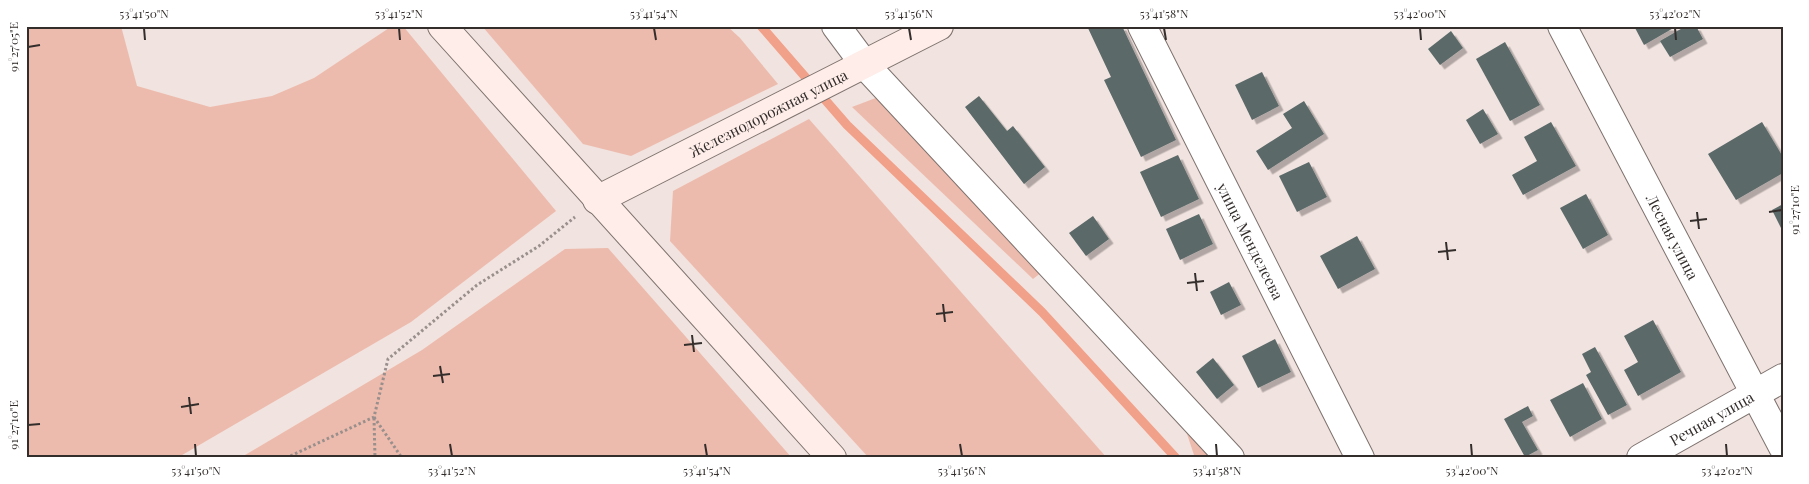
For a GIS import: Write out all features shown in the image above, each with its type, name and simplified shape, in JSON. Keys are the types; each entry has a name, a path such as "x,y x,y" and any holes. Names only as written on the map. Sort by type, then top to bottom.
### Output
{"main road":[{"path":"442,26 832,458"},
{"name":"Железнодорожная улица","path":"598,200 939,26"}],"street":[{"path":"836,26 865,65 1230,458"},
{"name":"улица Менделеева","path":"1142,26 1360,458"},
{"name":"Лесная улица","path":"1562,26 1783,447"},
{"name":"Речная улица","path":"1641,458 1783,378"}],"path":[{"path":"375,458 374,417 388,359 478,285 539,246 598,200"},
{"path":"286,458 374,417"},
{"path":"374,417 402,458"}],"shaded area":[{"path":"26,26 121,26 137,86 210,107 272,96 314,78 392,26 403,26 556,211 411,322 177,458 26,458"},
{"path":"482,26 727,26 740,38 778,84 631,156 583,144"},
{"path":"881,96 1051,265 1033,279 852,107"},
{"path":"809,119 1107,458 869,458 670,241 673,191"},
{"path":"608,248 792,458 240,458 422,350 565,249"},
{"path":"1185,428 1227,458 1195,458"}],"building":[{"path":"1087,26 1122,26 1176,140 1141,157 1104,80 1111,77"},
{"path":"1634,26 1677,26 1644,45"},
{"path":"1686,26 1696,26 1703,39 1670,57 1660,41"},
{"path":"1451,31 1463,48 1440,65 1428,49"},
{"path":"1505,42 1540,105 1510,121 1476,59"},
{"path":"1262,72 1279,106 1252,120 1235,85"},
{"path":"979,96 1007,131 1013,126 1045,167 1024,184 965,107"},
{"path":"1304,101 1324,134 1268,170 1256,151 1292,128 1283,114"},
{"path":"1483,109 1498,134 1480,144 1466,120"},
{"path":"1551,122 1576,166 1523,195 1512,175 1537,161 1524,137"},
{"path":"1762,122 1783,157 1783,173 1736,200 1708,154"},
{"path":"1178,155 1199,199 1161,217 1140,172"},
{"path":"1309,162 1327,197 1297,212 1279,176"},
{"path":"1586,194 1608,235 1583,249 1560,208"},
{"path":"1783,204 1783,227 1781,228 1772,210"},
{"path":"1199,214 1213,244 1180,260 1166,229"},
{"path":"1093,216 1109,239 1086,256 1069,233"},
{"path":"1357,236 1375,269 1338,289 1320,256"},
{"path":"1229,282 1241,305 1221,315 1210,292"},
{"path":"1653,320 1681,372 1638,396 1624,370 1638,362 1624,336"},
{"path":"1275,339 1291,372 1258,388 1242,356"},
{"path":"1595,347 1627,405 1608,415 1586,375 1591,372 1582,354"},
{"path":"1213,358 1234,385 1217,399 1196,372"},
{"path":"1583,383 1602,419 1570,437 1550,400"},
{"path":"1528,406 1533,416 1522,422 1538,450 1525,457 1504,419"}],"waterway":[{"path":"761,26 847,125 1042,312 1176,458"}]}
